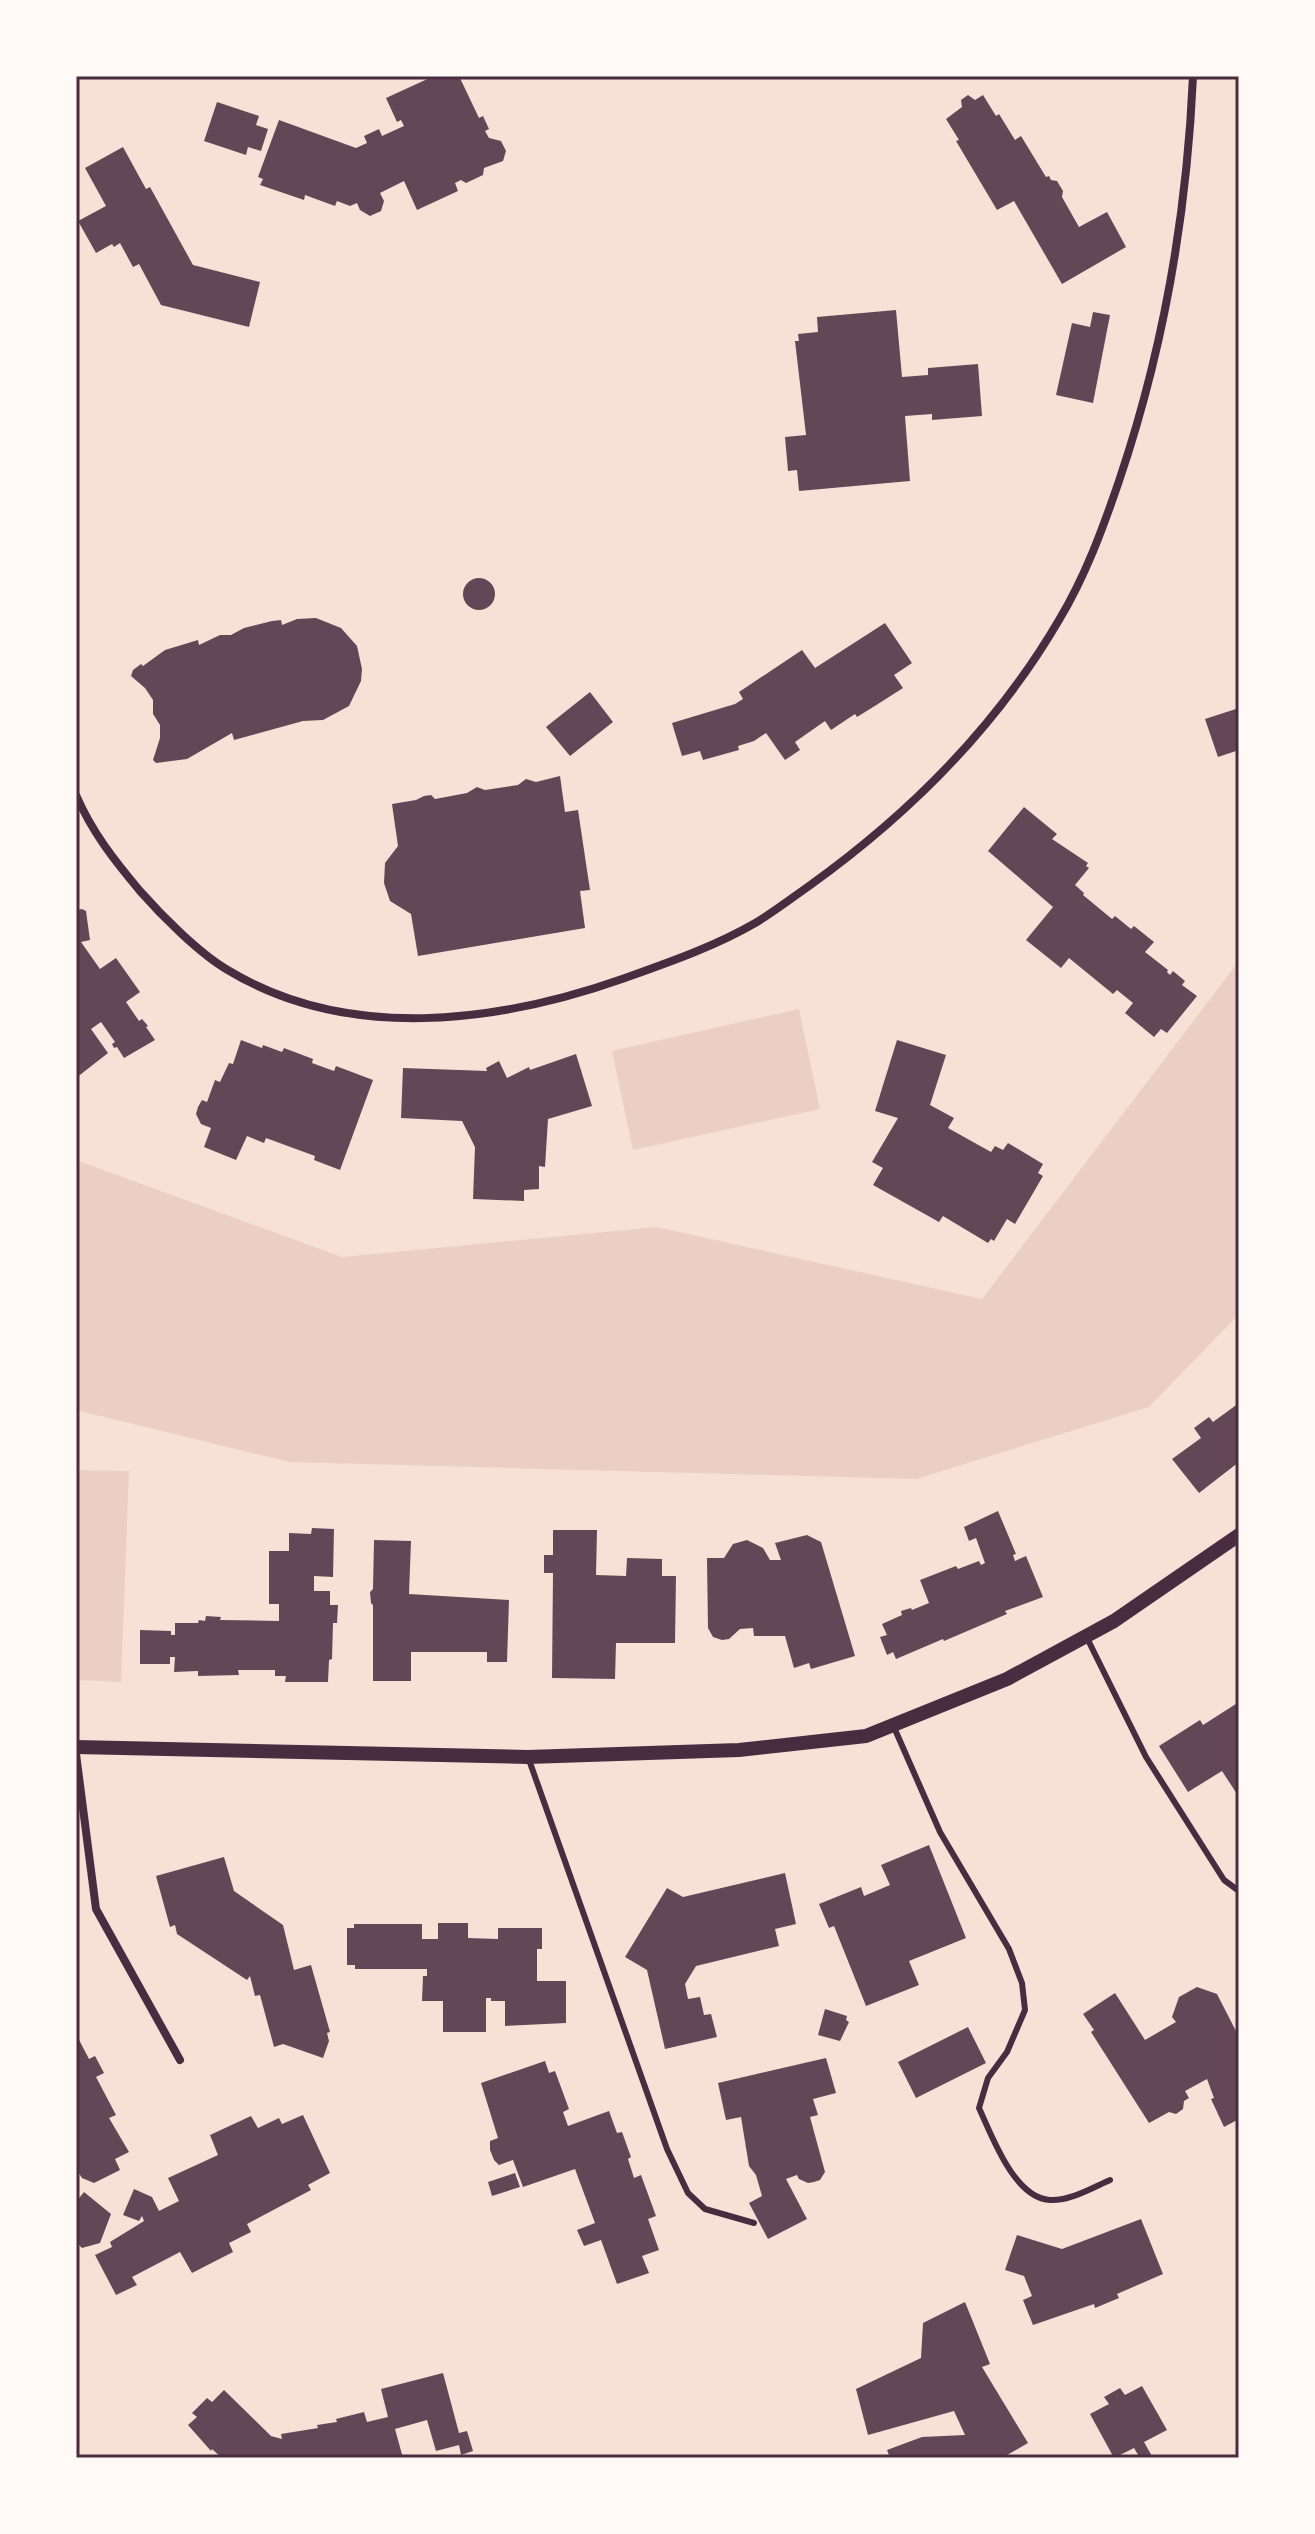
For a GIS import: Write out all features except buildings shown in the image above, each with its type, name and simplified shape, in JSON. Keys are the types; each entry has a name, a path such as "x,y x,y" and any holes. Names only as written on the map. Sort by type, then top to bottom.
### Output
{"street":[{"path":"76,795 108,852 158,912 224,967 258,985 350,1014 427,1018 471,1016 532,1006 662,965 710,947 759,921 843,861 923,793 1004,703 1060,620 1101,534 1136,432 1161,330 1186,168 1193,76"},
{"path":"76,1747 528,1757 739,1750 866,1736 1007,1679 1114,1621 1239,1535"},
{"path":"76,1754 96,1909 180,2060"}],"lane":[{"path":"1086,1636 1146,1757 1224,1880 1239,1891"},
{"path":"893,1725 940,1832 1009,1949 1022,1983 1025,2010 1007,2052 988,2078 979,2108 1000,2154 1026,2192 1049,2200 1070,2197 1110,2180"},
{"path":"528,1757 667,2149 688,2193 705,2209 754,2223"}],"shaded area":[{"path":"1239,961 1239,1314 1149,1407 916,1479 289,1462 76,1410 76,1160 342,1257 656,1227 982,1299"},
{"path":"799,1009 820,1109 633,1150 612,1051"},
{"path":"76,1470 129,1471 121,1682 76,1680"}]}
